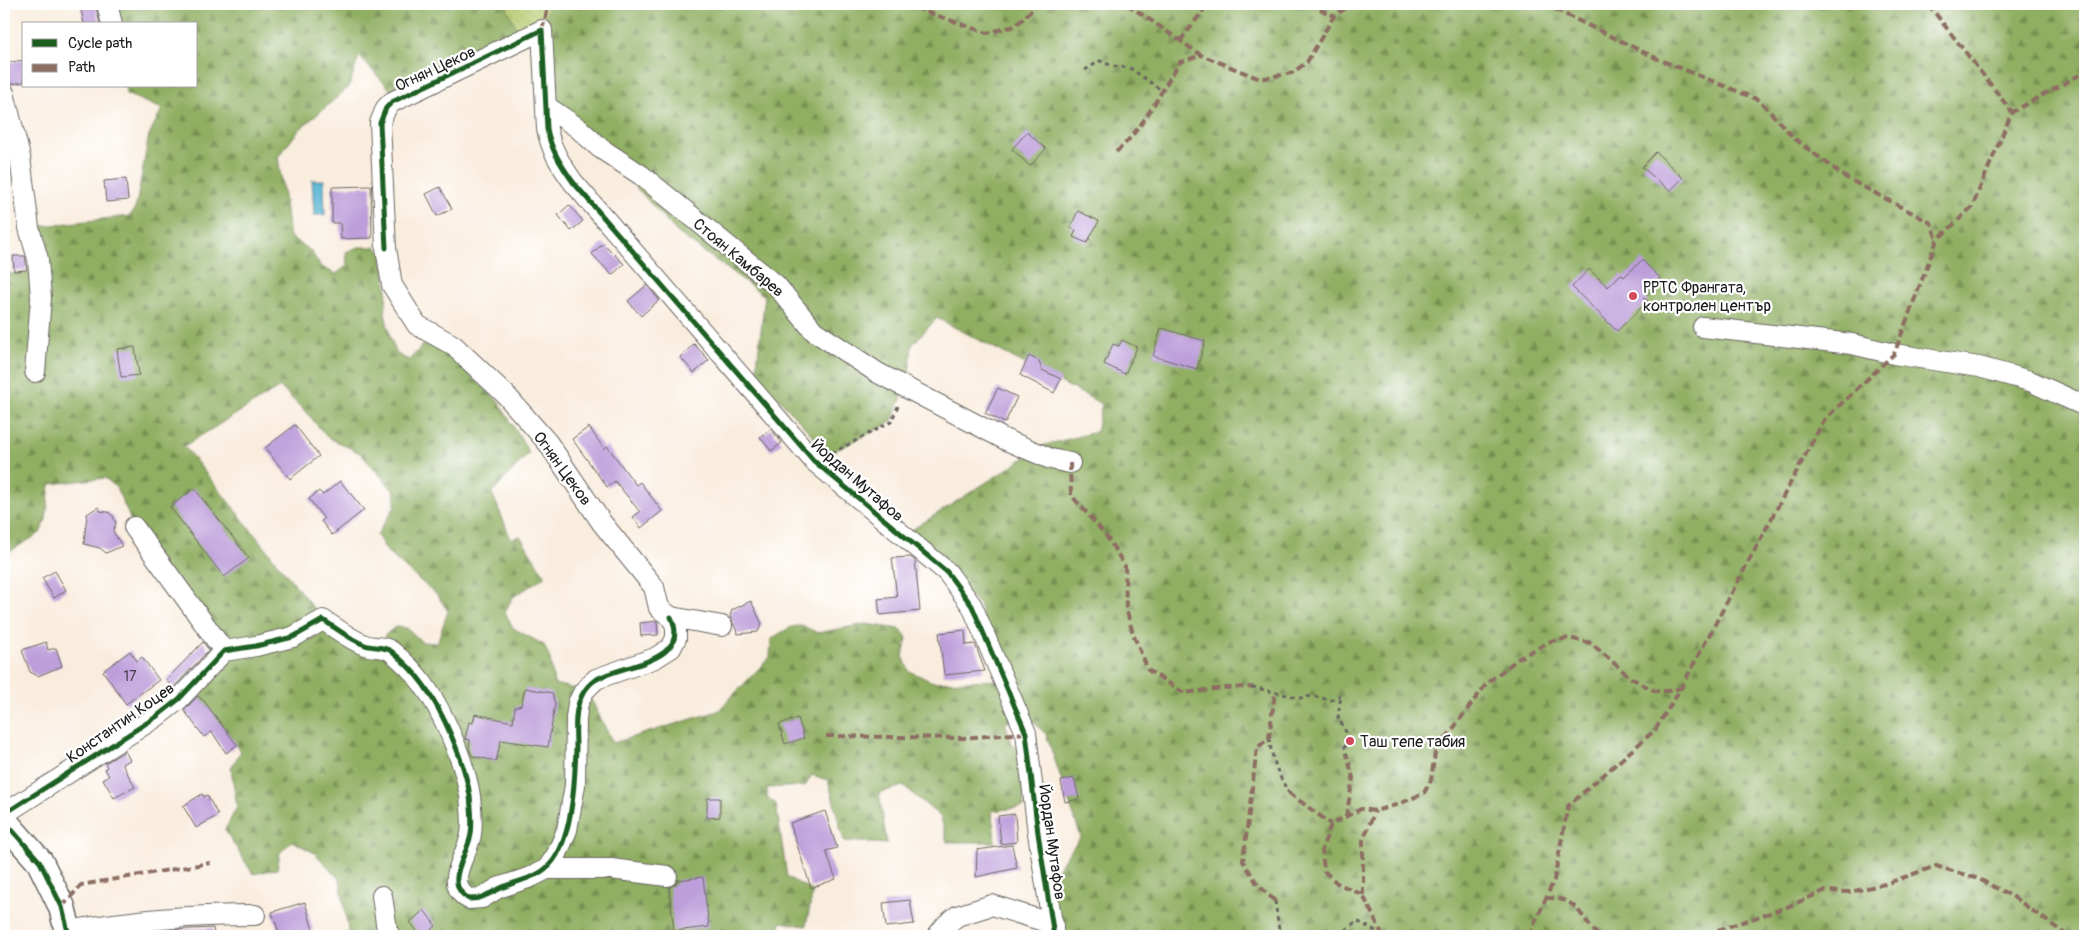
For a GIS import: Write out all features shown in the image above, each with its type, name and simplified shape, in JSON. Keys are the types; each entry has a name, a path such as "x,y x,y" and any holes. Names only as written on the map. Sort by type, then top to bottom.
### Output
{"main road":[{"path":"4,821 40,862 62,907 69,934"}],"street":[{"path":"107,4 112,22"},
{"name":"Йордан Мутафов","path":"542,30 550,145 573,182 820,466 947,572 972,606 1026,733 1038,833 1053,930"},
{"name":"Огнян Цеков","path":"542,30 399,99 386,108 380,123 386,248 392,285 417,325 453,345 505,394 548,444 602,523 654,587 660,608 671,617"},
{"path":"4,93 20,157 29,228 38,259 42,298 35,372"},
{"name":"Стоян Камбарев","path":"546,106 578,128 600,148 641,175 776,285 814,331 878,373 1006,440 1051,460 1070,463"},
{"path":"1703,327 1852,344 1894,354 1979,367 2030,381 2085,406"},
{"path":"134,527 224,651 256,646 292,637 323,620 365,645 389,650 423,683 443,719 467,781 472,824 468,846 457,868 458,884 461,893 469,899 482,898 498,888 531,877 547,868 557,854 567,830 575,785 578,703 584,691 596,679 654,658 671,648 676,638 676,626 671,617"},
{"path":"671,617 722,626"},
{"name":"Константин Коцев","path":"4,814 156,717 179,699 224,651"},
{"path":"547,868 611,869 667,876"},
{"path":"382,896 387,930 390,936"},
{"path":"937,936 957,916 992,905 1053,930"},
{"path":"69,934 112,923 200,915 255,914"}],"path":[{"path":"1084,70 1100,61 1113,66 1130,68 1161,90"},
{"path":"820,466 829,454 891,422 906,388"},
{"path":"1252,688 1300,698 1312,696 1331,700 1341,695 1338,717 1346,732 1347,755"},
{"path":"1269,738 1272,758 1280,778 1289,793"},
{"path":"1275,901 1280,936"},
{"path":"1341,936 1342,932 1357,920 1383,935"}],"green space":[{"path":"197,4 511,4 507,8 523,41 399,99 359,56 349,87 299,130 278,157 290,237 311,251 321,267 336,274 347,266 346,252 358,247 376,247 382,253 387,291 385,313 390,337 397,354 409,360 423,345 435,346 451,357 499,402 529,453 492,493 511,539 520,536 545,576 512,598 505,612 513,628 544,645 550,659 554,684 584,691 593,703 613,743 718,711 770,657 771,639 789,628 798,626 817,633 866,624 900,629 907,638 903,656 909,671 933,682 1004,680 979,605 910,531 1045,445 1096,432 1102,404 937,318 912,345 908,383 891,422 829,454 756,373 765,296 678,233 600,148 546,106 542,30 549,4 2085,4 2085,936 1043,936 1036,873 1052,876 1081,837 1046,734 1027,716 1005,723 1012,743 1020,750 1024,807 992,811 995,842 947,842 941,817 903,786 879,793 887,844 844,841 828,780 812,775 805,786 767,788 767,797 776,804 787,877 813,891 806,926 781,922 778,936 349,936 340,880 315,853 292,841 280,853 277,869 253,874 225,830 237,807 231,768 241,751 192,685 224,651 134,527 116,487 105,478 50,484 46,519 40,533 4,555 4,274 44,272 34,227 130,216 136,206 149,135 162,109 126,94 125,88 198,88 198,22 117,22 115,8 197,7","holes":["280,387 308,414 327,437 360,453 395,492 395,506 377,535 388,553 437,595 448,611 437,643 422,642 407,628 395,627 384,636 389,649 323,620 184,446"]},
{"path":"511,4 549,4 542,30 523,41 507,8"}],"water":[{"path":"312,180 324,180 325,215 314,215"}],"building":[{"path":"80,4 95,4 100,22 84,22"},
{"path":"22,60 22,82 12,84 7,82 5,63"},
{"path":"1027,132 1046,149 1030,166 1012,149"},
{"path":"1656,152 1683,178 1670,191 1642,167"},
{"path":"126,179 128,200 106,202 104,181"},
{"path":"371,186 372,238 341,239 340,223 332,223 332,187"},
{"path":"440,187 452,209 437,216 426,194"},
{"path":"569,205 583,221 571,231 558,215"},
{"path":"1078,211 1099,221 1087,243 1073,237 1076,230 1070,228"},
{"path":"603,243 624,264 612,275 592,254"},
{"path":"13,256 25,256 27,270 14,271"},
{"name":"РРТС Франгата, контролен център","path":"1642,260 1662,280 1644,298 1648,301 1617,331 1572,287 1589,269 1608,287 1621,274 1624,277"},
{"path":"647,285 659,300 641,316 628,301"},
{"path":"1161,328 1205,341 1197,369 1153,356"},
{"path":"1122,340 1137,347 1125,374 1104,364 1113,344 1119,346"},
{"path":"694,344 709,360 694,373 680,357"},
{"path":"135,347 139,375 121,377 117,349"},
{"path":"1029,356 1039,361 1042,370 1061,379 1054,393 1020,375"},
{"path":"998,388 1017,397 1005,423 985,413"},
{"path":"295,425 319,456 290,479 265,448"},
{"path":"589,427 604,449 607,446 636,485 640,482 662,511 641,528 633,517 640,512 615,481 607,487 572,439"},
{"path":"771,429 782,443 771,451 760,437"},
{"path":"340,481 364,510 332,535 321,521 324,519 309,499 319,491 323,495"},
{"path":"194,488 249,558 224,577 170,507"},
{"path":"98,507 100,511 108,512 113,516 116,523 113,531 122,546 106,553 100,548 84,544 87,514"},
{"path":"910,557 915,560 920,611 880,615 878,599 897,597 892,558"},
{"path":"55,571 66,590 54,598 42,578"},
{"path":"751,601 762,624 758,632 738,634 730,616 732,610"},
{"path":"657,621 658,635 641,636 640,623"},
{"path":"965,630 966,645 975,644 985,671 944,675 939,633"},
{"path":"46,642 48,650 56,648 62,666 38,676 30,672 22,650"},
{"path":"203,642 209,650 173,688 166,680"},
{"path":"130,651 137,661 142,657 159,680 126,704 103,671"},
{"path":"525,688 552,693 555,704 548,747 501,740 496,761 472,756 469,748 470,740 465,739 469,722 473,723 475,714 513,722 515,707 521,705"},
{"path":"198,696 204,701 237,745 226,753 212,732 204,737 184,710"},
{"path":"798,718 804,738 785,744 779,724"},
{"path":"125,751 130,760 122,764 135,787 114,798 103,779 109,776 105,769 107,767 105,763"},
{"path":"1074,778 1079,799 1065,802 1061,781"},
{"path":"202,794 204,797 207,795 218,815 196,828 183,806"},
{"path":"707,798 720,798 720,817 707,818"},
{"path":"825,811 837,848 826,851 836,879 811,888 790,823"},
{"path":"1015,814 1017,842 1001,844 998,816"},
{"path":"1012,845 1017,868 976,877 977,850"},
{"path":"703,877 709,927 674,931 669,887 676,884 678,880"},
{"path":"910,900 914,924 886,927 883,903"},
{"path":"305,902 313,930 295,936 280,936 272,912"},
{"path":"424,910 436,926 424,936 421,936 410,922"},
{"path":"213,928 214,936 171,936 170,930"}],"marked path":[{"path":"542,30 549,4"},
{"path":"904,4 987,33 1015,26 1038,4"},
{"path":"1127,4 1201,55 1260,79 1292,73 1307,62 1334,16 1352,4"},
{"path":"1180,41 1208,4"},
{"path":"1309,4 1334,16"},
{"path":"1544,4 1658,59 1759,100 1795,139 1845,177 1931,223 1937,240"},
{"path":"1928,4 2012,112"},
{"path":"2084,4 2085,8"},
{"path":"1116,152 1143,121 1180,62 1201,55"},
{"path":"1529,936 1554,880 1568,806 1655,730 1681,688 1824,420 1894,354 1937,240 1972,207 2012,112 2085,72"},
{"path":"1070,463 1071,495 1105,534 1125,566 1126,608 1133,634 1148,670 1184,693 1252,687"},
{"path":"1383,936 1363,895 1337,883 1324,871 1322,849 1331,824 1361,809 1375,811 1399,804 1424,793 1431,780 1435,753 1487,683 1519,658 1551,641 1569,638 1591,643 1631,678 1655,691 1681,688"},
{"path":"1275,693 1269,738 1257,748 1243,861 1258,885 1275,901"},
{"path":"826,736 962,738 1026,733"},
{"path":"1346,817 1353,778 1347,755"},
{"path":"1289,793 1331,824"},
{"path":"1363,895 1363,840 1375,811"},
{"path":"62,907 81,885 210,863"},
{"path":"1707,936 1721,929 1785,908 1824,891 1850,892 1885,884 1936,866 1979,879 2012,896 2068,936"},
{"path":"1546,898 1572,904 1599,936"}],"cycle path":[{"path":"386,248 380,123 386,108 392,102 542,30 547,129 551,144 564,170 814,461 947,572 972,606 1026,733 1038,833 1054,936"},
{"path":"4,814 156,717 179,699 224,651 293,637 323,620 360,643 391,651 420,680 431,695 458,753 470,796 471,834 459,868 458,885 461,892 469,899 480,898 537,874 545,869 554,859 562,846 571,812 575,777 577,707 582,695 597,679 638,665 664,652 672,644 675,632 671,617"},
{"path":"4,821 40,862 62,907 69,936"}],"place":[{"name":"РРТС Франгата, контролен център","path":"1633,296"},
{"name":"Таш тепе табия","path":"1350,741"}]}
